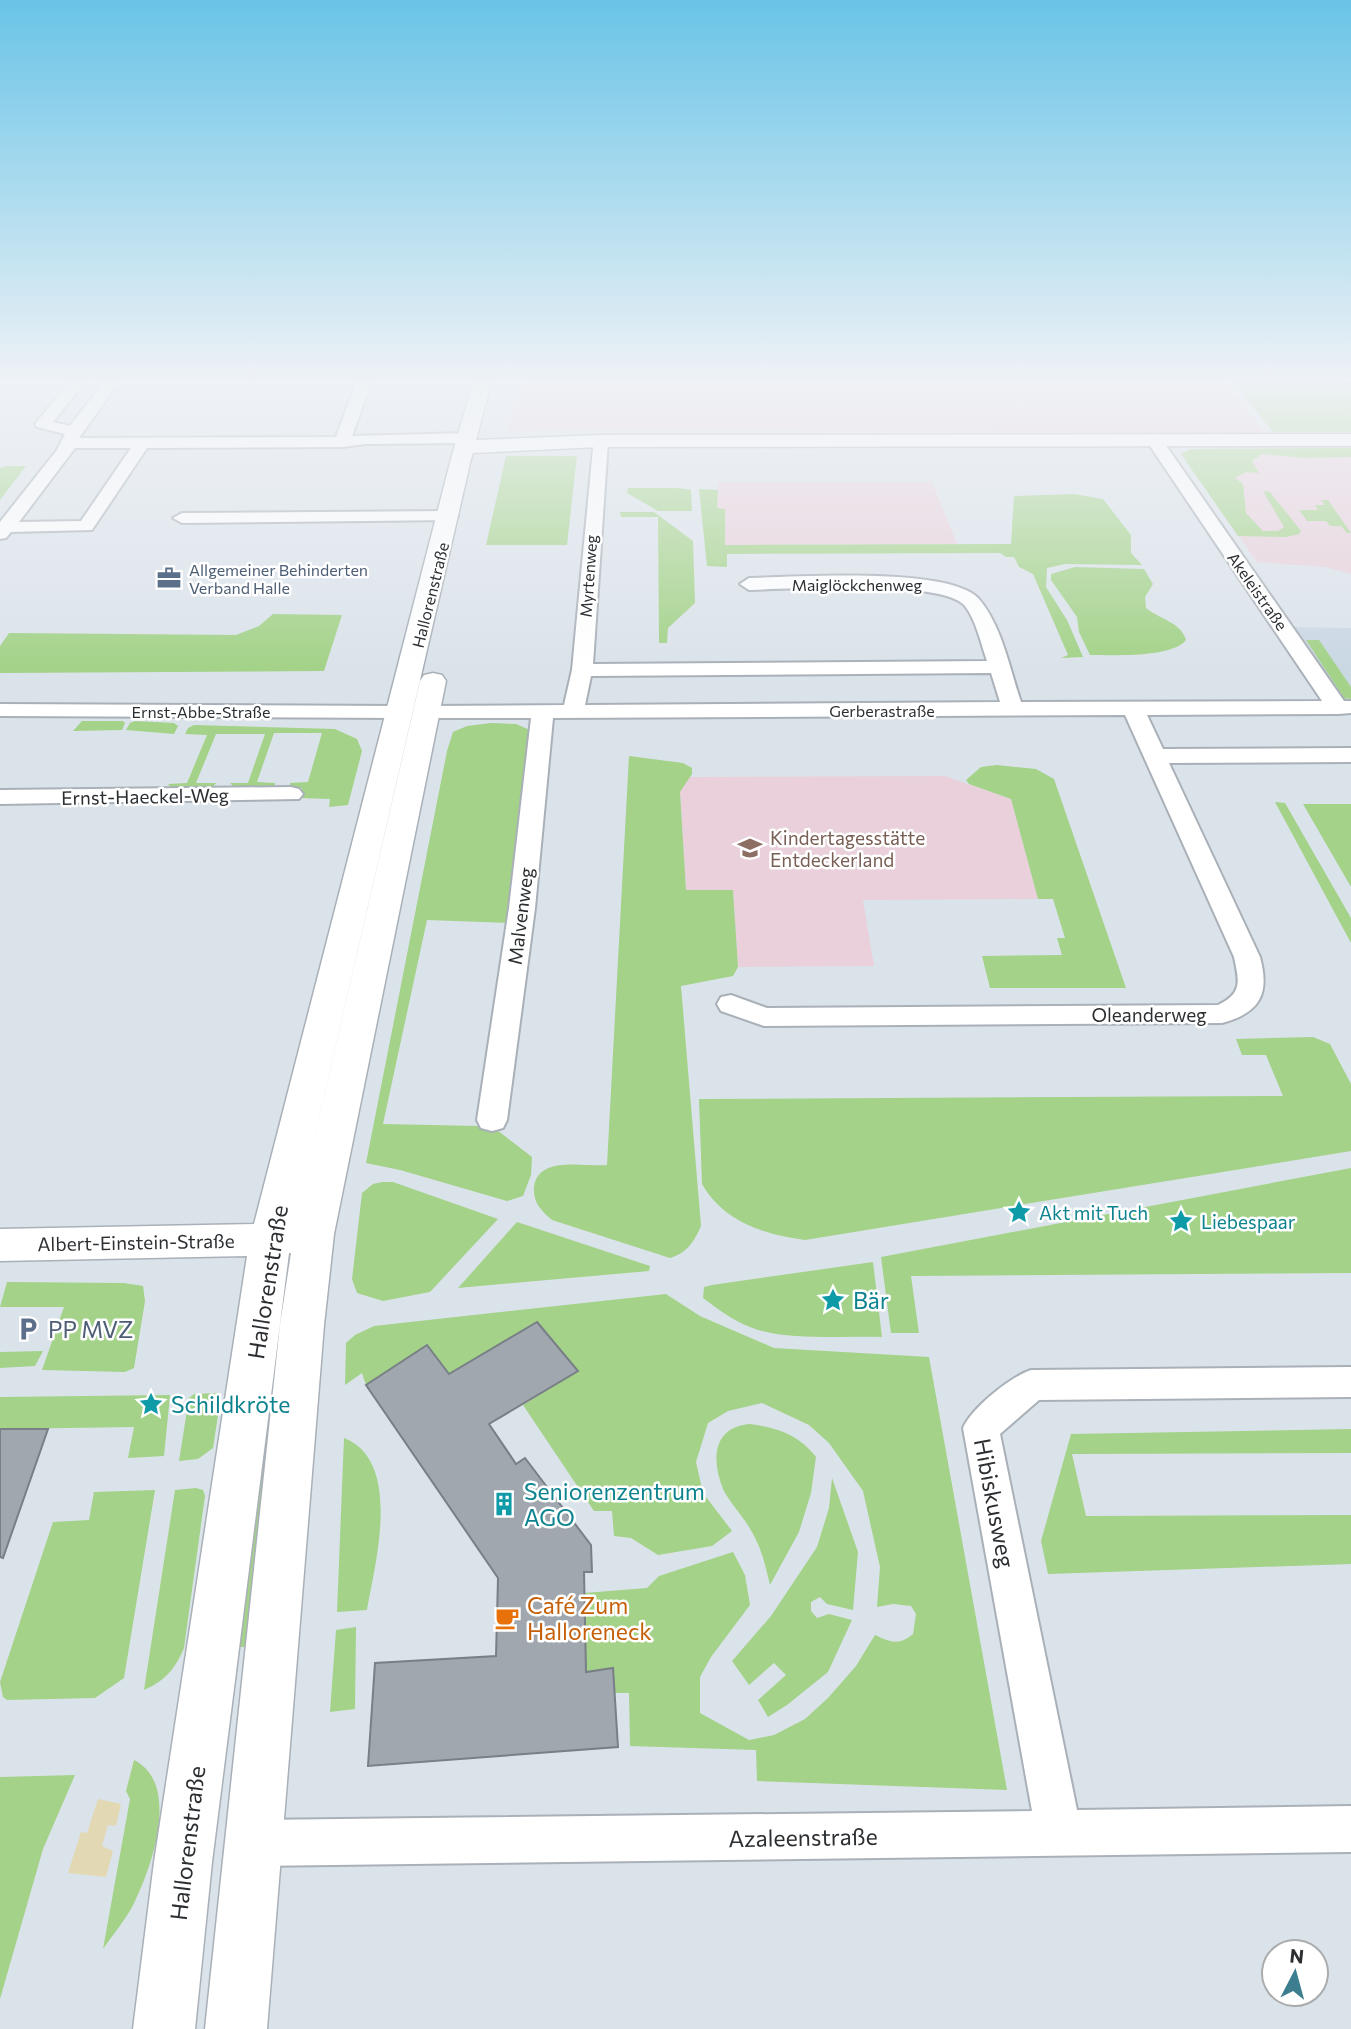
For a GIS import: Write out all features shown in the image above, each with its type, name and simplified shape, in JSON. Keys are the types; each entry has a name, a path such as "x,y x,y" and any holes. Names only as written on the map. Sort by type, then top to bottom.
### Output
{"street":[{"path":"3,531 43,478"},
{"path":"3,531 86,526 119,478"},
{"name":"Hallorenstraße","path":"236,2029 302,1325 292,1237 385,910 413,712 449,516 463,478"},
{"name":"Myrtenweg","path":"573,711 582,670 597,478"},
{"name":"Akeleistraße","path":"1181,478 1345,708"},
{"path":"183,518 449,516"},
{"name":"Maiglöckchenweg","path":"749,584 918,583 960,593 976,607 1013,709"},
{"name":"Hallorenstraße","path":"164,2029 183,1862 292,1237 413,712 438,660"},
{"path":"582,670 997,667"},
{"name":"Oleanderweg","path":"730,1004 764,1017 1223,1014 1238,1007 1249,998 1253,979 1247,957 1133,708"},
{"name":"Gerberastraße","path":"413,712 1345,708"},
{"name":"Ernst-Abbe-Straße","path":"0,710 413,712"},
{"name":"Malvenweg","path":"492,1121 522,908 543,712"},
{"path":"1155,756 1351,755"},
{"name":"Ernst-Haeckel-Weg","path":"0,797 290,794"},
{"name":"Albert-Einstein-Straße","path":"0,1245 292,1237"},
{"name":"Hibiskusweg","path":"1059,1834 981,1428 1031,1385 1351,1382"},
{"name":"Azaleenstraße","path":"255,1843 1351,1829"}],"shaded area":[{"path":"1198,478 1351,478 1351,574 1326,567 1257,562"},
{"path":"718,482 932,482 957,544 725,545 725,509 717,509"},
{"path":"1284,627 1351,628 1351,709 1339,709"},
{"path":"945,776 1011,799 1038,899 863,900 874,966 738,967 733,890 686,890 680,792 690,777"}],"green space":[{"path":"0,478 17,478 0,500"},
{"path":"501,478 575,478 567,545 486,545"},
{"path":"1197,478 1236,478 1243,484 1246,513 1263,531 1278,531 1284,527 1263,491 1270,492 1301,531 1286,537 1238,536"},
{"path":"628,488 691,490 692,511 658,511 627,493"},
{"path":"699,489 718,490 717,508 725,509 725,545 1011,544 1014,496 1074,494 1103,499 1131,535 1131,553 1142,565 1065,564 1047,568 1046,587 1067,620 1083,657 1061,658 1068,655 1033,574 1019,567 1014,557 1006,557 1000,553 727,554 727,567 707,566"},
{"path":"1321,500 1328,500 1351,533 1347,533 1341,526 1330,526 1326,521 1307,521 1299,510 1318,510 1315,505 1325,505"},
{"path":"620,512 654,512 693,541 695,603 668,628 667,643 659,643 658,517 621,517"},
{"path":"1075,567 1144,569 1153,584 1145,597 1146,608 1175,625 1186,640 1179,646 1156,653 1090,655 1079,632 1077,617 1051,580 1051,574"},
{"path":"273,614 342,615 324,671 0,673 0,646 9,633 236,635 259,626"},
{"path":"1306,640 1319,640 1351,687 1351,699 1344,698"},
{"path":"82,721 125,723 122,730 73,731"},
{"path":"130,723 174,723 178,726 174,734 126,730"},
{"path":"516,724 530,730 512,923 427,920 383,1124 479,1126 497,1130 532,1157 531,1175 523,1196 507,1201 366,1163 447,751 453,732 467,726"},
{"path":"194,725 335,729 357,739 362,751 348,805 329,807 330,799 299,798 302,788 290,786 290,783 308,782 322,733 274,733 257,782 275,783 270,788 235,788 230,783 248,783 265,734 216,734 196,783 216,783 213,787 171,787 168,784 187,783 207,735 185,734 188,728"},
{"path":"629,756 683,763 692,768 692,774 680,792 686,890 733,890 738,967 733,976 681,986 701,1226 689,1246 670,1258 552,1220 539,1206 534,1193 537,1177 544,1170 575,1164 607,1165"},
{"path":"997,765 1036,769 1054,779 1126,988 990,988 982,956 1062,955 1057,938 1065,938 1053,899 1038,899 1011,799 969,784 966,780 981,767"},
{"path":"1275,802 1285,803 1351,918 1351,943"},
{"path":"1303,804 1351,804 1351,887"},
{"path":"1313,1037 1330,1044 1351,1084 1351,1151 805,1240 760,1230 733,1217 721,1208 702,1184 699,1099 1283,1096 1266,1055 1242,1055 1236,1039"},
{"path":"1351,1168 1351,1273 911,1276 919,1333 891,1333 881,1257"},
{"path":"393,1182 498,1219 430,1292 383,1301 357,1293 352,1279 362,1193 373,1184"},
{"path":"517,1222 650,1266 649,1271 458,1288"},
{"path":"873,1262 882,1337 797,1336 764,1331 737,1321 703,1298 704,1287 712,1285"},
{"path":"7,1282 124,1283 143,1286 145,1301 134,1368 125,1372 42,1370 64,1307 0,1307"},
{"path":"666,1294 700,1316 774,1348 929,1357 1007,1790 757,1781 756,1750 630,1746 629,1693 614,1693 612,1668 586,1672 584,1593 647,1588 659,1576 733,1552 745,1575 750,1605 711,1657 700,1677 700,1713 749,1740 774,1735 805,1719 856,1666 875,1635 894,1642 913,1634 916,1614 911,1606 893,1604 877,1607 880,1567 863,1491 829,1443 809,1425 762,1403 728,1411 708,1423 696,1462 703,1493 732,1531 712,1546 658,1555 631,1538 614,1536 612,1511 594,1511 523,1405 578,1371 537,1322 449,1374 366,1385 362,1373 345,1385 346,1343 355,1335 374,1326"},
{"path":"273,1337 282,1337 249,1642 245,1647 238,1647"},
{"path":"43,1351 35,1366 0,1368 0,1352"},
{"path":"219,1393 221,1396 213,1448 198,1459 179,1461 189,1398 194,1394"},
{"path":"170,1395 164,1456 128,1458 134,1427 0,1429 0,1397"},
{"path":"750,1424 770,1428 795,1438 816,1457 811,1493 799,1532 770,1585 756,1540 723,1489 717,1467 718,1446 722,1438 738,1426"},
{"path":"1351,1429 1351,1453 1072,1454 1086,1516 1351,1515 1351,1564 1048,1574 1041,1541 1071,1434"},
{"path":"344,1438 362,1450 374,1468 381,1515 367,1610 337,1612"},
{"path":"832,1478 858,1552 853,1610 827,1604 820,1597 811,1602 811,1611 817,1618 829,1614 852,1620 828,1672 768,1717 758,1700 786,1675 774,1663 749,1685 732,1661 771,1616 817,1547 829,1508"},
{"path":"155,1490 124,1678 95,1698 7,1700 3,1697 0,1682 53,1522 89,1520 94,1492"},
{"path":"175,1490 203,1490 205,1496 184,1648 168,1674 144,1690"},
{"path":"356,1627 355,1709 330,1712 336,1630"},
{"path":"134,1760 148,1771 156,1786 159,1825 143,1884 125,1919 103,1949 130,1799 126,1791"},
{"path":"75,1775 43,1849 0,1999 0,1777"}],"sand":[{"path":"98,1799 121,1804 116,1826 108,1825 102,1846 113,1851 106,1877 68,1873 81,1832 87,1833"}],"building":[{"name":"Seniorenzentrum AGO","path":"537,1322 578,1371 489,1424 516,1464 525,1458 591,1545 592,1572 584,1572 586,1672 613,1668 618,1747 368,1766 375,1663 496,1656 498,1578 366,1385 427,1345 449,1374"},
{"path":"0,1429 48,1429 3,1558 0,1557"}],"place":[{"name":"Allgemeiner Behinderten Verband Halle","path":"169,578"},
{"name":"Kindertagesstätte Entdeckerland","path":"750,848"},
{"name":"Akt mit Tuch","path":"1019,1212"},
{"name":"Liebespaar","path":"1181,1221"},
{"name":"Bär","path":"833,1300"},
{"name":"PP MVZ","path":"28,1329"},
{"name":"Schildkröte","path":"151,1404"},
{"name":"Seniorenzentrum AGO","path":"504,1504"},
{"name":"Café Zum Halloreneck","path":"507,1618"}]}
